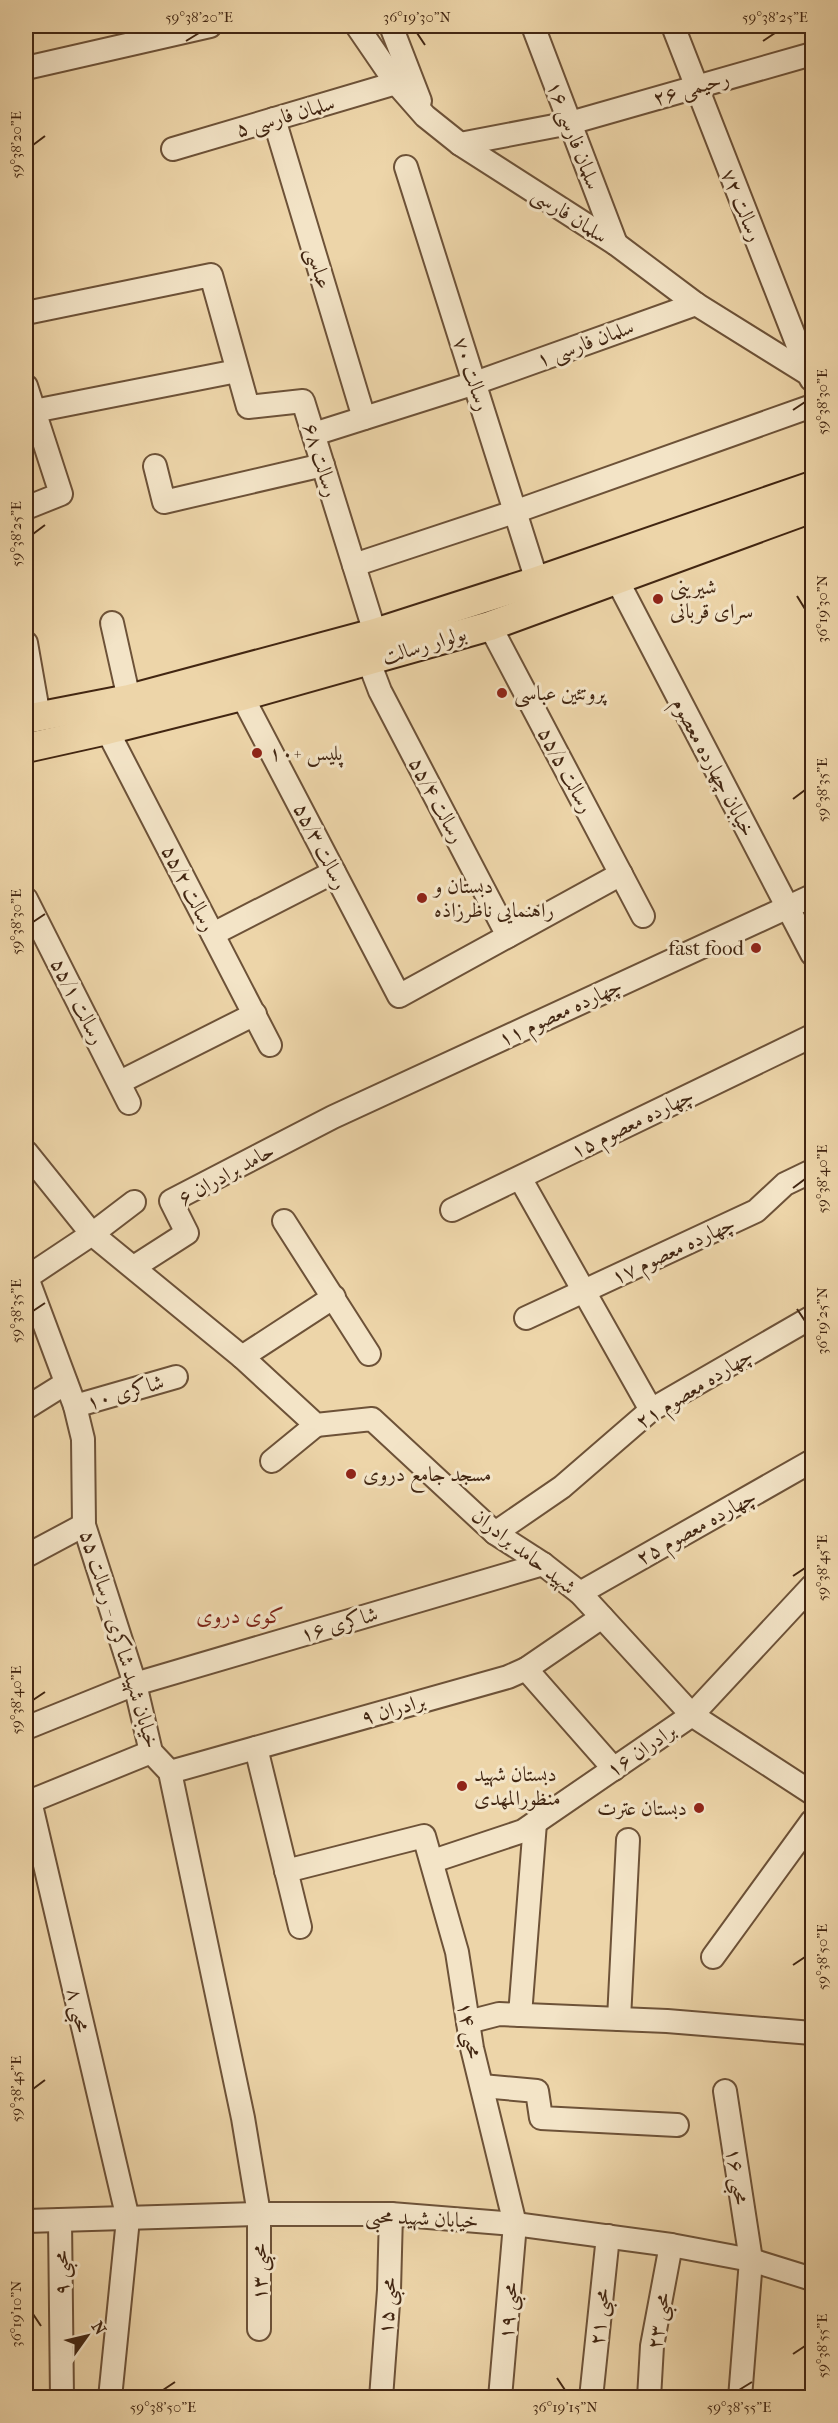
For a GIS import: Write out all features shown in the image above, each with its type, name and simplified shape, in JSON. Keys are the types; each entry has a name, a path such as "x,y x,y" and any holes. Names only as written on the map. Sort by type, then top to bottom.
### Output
{"main road":[{"name":"بولوار رسالت","path":"32,718 129,699 375,633 537,581 813,486"},
{"name":"بولوار رسالت","path":"26,748 242,696 490,626 813,508"}],"street":[{"path":"26,68 210,26"},
{"name":"سلمان فارسی","path":"357,26 396,83 425,116 460,144 616,244 696,304 811,379"},
{"path":"391,26 425,116"},
{"name":"سلمان فارسی ۱۶","path":"533,26 616,244"},
{"name":"رسالت ۷۲","path":"673,26 811,379"},
{"name":"رحیمی ۲۶","path":"460,144 570,123 813,54"},
{"name":"سلمان فارسی ۵","path":"173,148 396,83"},
{"name":"عباسی","path":"274,119 364,418"},
{"name":"رسالت ۷۰","path":"406,167 517,511 537,581"},
{"name":"رسالت ۶۸","path":"26,313 211,275 248,407 303,401 375,633"},
{"name":"سلمان فارسی ۱","path":"314,434 475,383 696,304"},
{"path":"33,411 237,371"},
{"path":"26,386 61,494 26,508"},
{"path":"354,565 517,511 813,406"},
{"path":"155,466 164,502 323,465"},
{"name":"خیابان چهارده معصوم","path":"617,580 813,954"},
{"path":"112,623 129,699"},
{"name":"رسالت ۵۵/۵","path":"490,626 643,916"},
{"path":"26,643 32,718"},
{"name":"رسالت ۵۵/۴","path":"369,662 380,691 508,936"},
{"name":"رسالت ۵۵/۳","path":"242,696 399,996 508,936"},
{"name":"رسالت ۵۵/۲","path":"107,730 270,1045"},
{"path":"213,934 334,872"},
{"path":"508,936 621,874"},
{"name":"چهارده معصوم ۱۱","path":"333,1117 813,896"},
{"name":"رسالت ۵۵/۱","path":"26,899 124,1092 255,1014"},
{"name":"چهارده معصوم ۱۵","path":"452,1210 813,1036"},
{"name":"حامد برادران ۶","path":"134,1268 187,1233 171,1201 333,1117"},
{"path":"26,1152 92,1234 242,1357 316,1425 272,1461"},
{"name":"چهارده معصوم ۱۷","path":"526,1318 756,1211 785,1184 813,1171"},
{"path":"520,1178 651,1410"},
{"path":"26,1276 92,1234 134,1202"},
{"path":"284,1221 369,1354"},
{"name":"خیابان شهید شاکری - رسالت ۵۵","path":"26,1276 75,1407 83,1439 84,1525 135,1684 152,1752 170,1772 222,2010 259,2214"},
{"path":"242,1357 334,1297"},
{"name":"چهارده معصوم ۲۱","path":"495,1533 562,1487 651,1410 813,1317"},
{"name":"شاکری ۱۰","path":"75,1407 176,1377"},
{"path":"26,1408 66,1383"},
{"name":"شهید حامد برادران","path":"316,1425 372,1419 495,1533 543,1564 580,1593 692,1715 813,1792"},
{"name":"چهارده معصوم ۲۵","path":"580,1593 813,1461"},
{"path":"26,1556 84,1525"},
{"name":"شاکری ۱۶","path":"26,1728 135,1684 543,1564"},
{"name":"برادران ۱۶","path":"433,1862 523,1831 692,1715 813,1586"},
{"name":"برادران ۹","path":"170,1772 508,1677 526,1669 602,1617"},
{"path":"526,1669 614,1768"},
{"path":"256,1748 300,1927"},
{"path":"28,1802 152,1752"},
{"name":"محبی ۸","path":"28,1802 128,2219 110,2397"},
{"path":"713,1956 813,1821"},
{"path":"520,2015 535,1823"},
{"name":"محبی ۱۴","path":"286,1871 424,1836 457,1952 468,2022 516,2224"},
{"path":"619,2019 628,1840"},
{"path":"468,2022 499,2014 619,2019 813,2033"},
{"path":"482,2086 537,2091 541,2118 677,2125"},
{"name":"محبی ۱۶","path":"725,2091 751,2260 740,2397"},
{"name":"خیابان شهید محبی","path":"26,2221 259,2214 391,2214 516,2224 671,2245 751,2260 813,2279"},
{"name":"محبی ۱۳","path":"259,2214 259,2329"},
{"name":"محبی ۱۵","path":"381,2397 389,2290 391,2214"},
{"name":"محبی ۹","path":"60,2220 62,2397"},
{"name":"محبی ۱۹","path":"500,2397 516,2224"},
{"name":"محبی ۲۱","path":"591,2397 608,2236"},
{"name":"محبی ۲۳","path":"649,2397 652,2346 671,2245"}],"place":[{"name":"شیرینی سرای قربانی","path":"658,599"},
{"name":"پروتئین عباسی","path":"502,693"},
{"name":"پلیس +۱۰","path":"257,753"},
{"name":"دبستان و راهنمایی ناظرزاذه","path":"422,898"},
{"name":"fast food","path":"756,948"},
{"name":"مسجد جامع دروی","path":"351,1474"},
{"name":"دبستان شهید منظورالمهدی","path":"462,1786"},
{"name":"دبستان عترت","path":"699,1808"}],"district":[{"name":"کوی دروی","path":"240,1616"}]}
